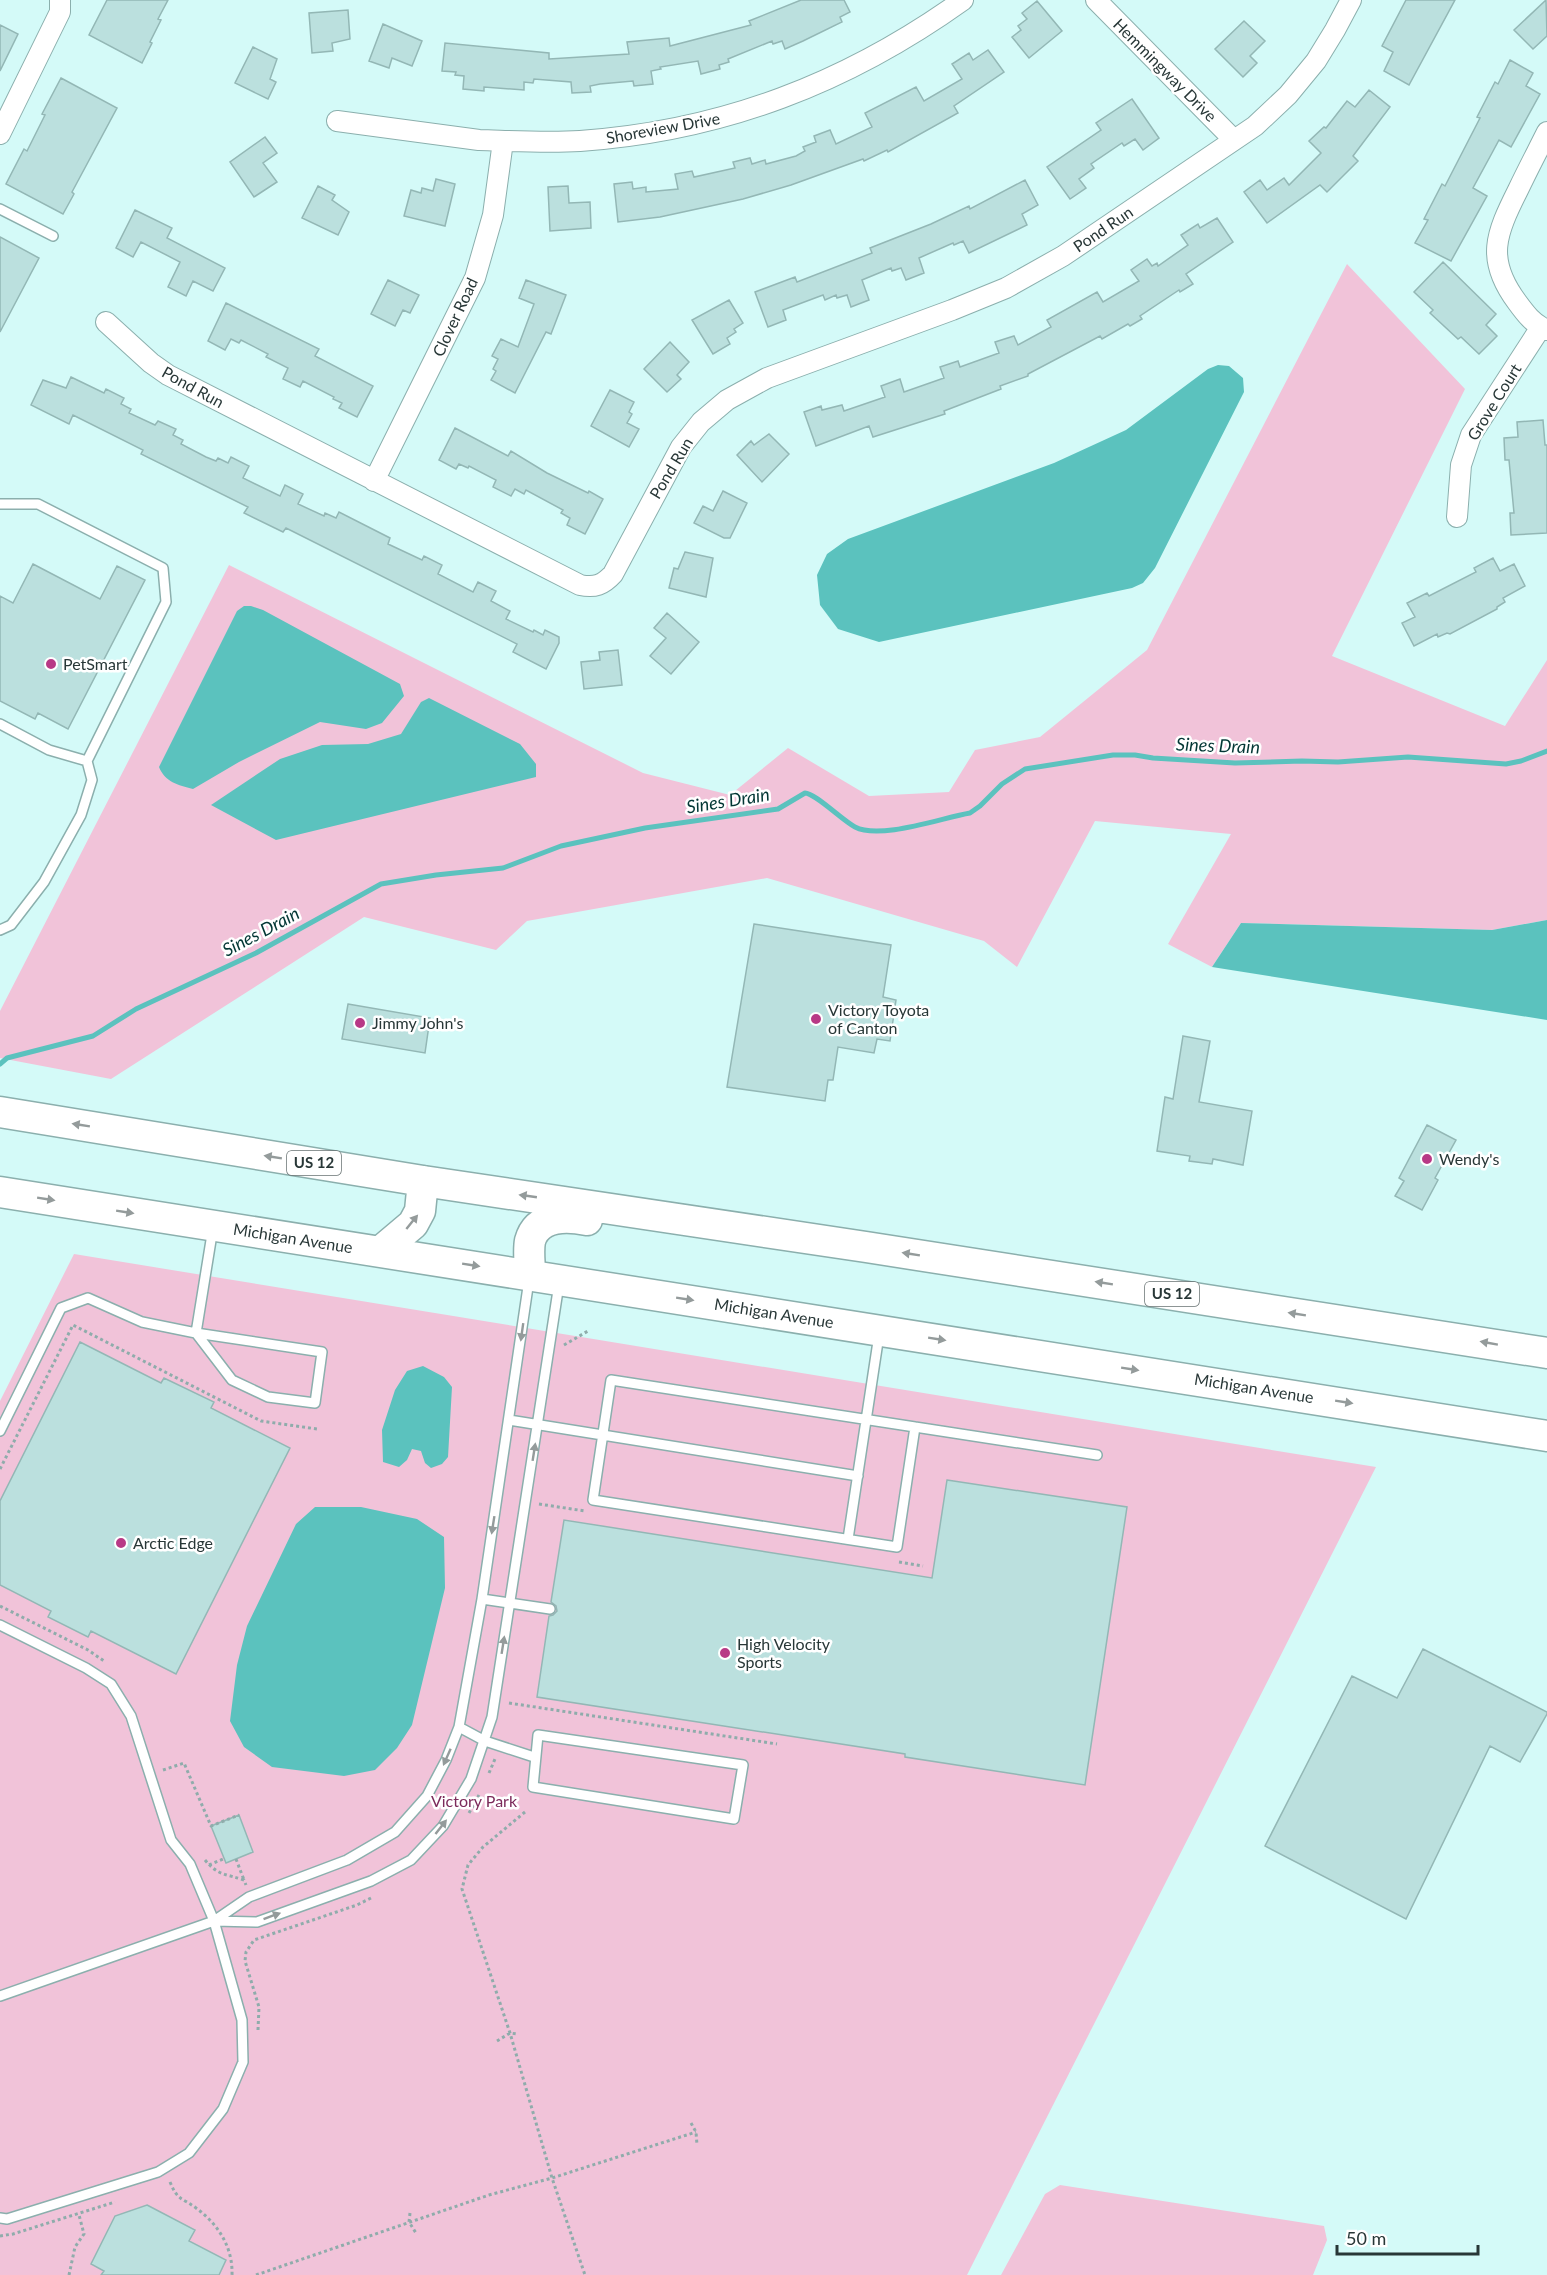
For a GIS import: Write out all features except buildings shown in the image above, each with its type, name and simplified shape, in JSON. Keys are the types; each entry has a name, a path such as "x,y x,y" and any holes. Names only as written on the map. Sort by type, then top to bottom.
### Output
{"main road":[{"name":"US 12","path":"5,1110 423,1181 1547,1353"},
{"path":"381,1251 413,1224 420,1211 423,1181"},
{"name":"Michigan Avenue","path":"0,1192 1547,1436"},
{"path":"530,1274 530,1242 534,1231 548,1219 580,1219 760,1248 778,1234"}],"street":[{"path":"0,134 60,12 60,0"},
{"name":"Shoreview Drive","path":"337,121 479,140 503,141 550,142 617,138 673,129 729,116 794,94 850,70 915,34 963,0"},
{"name":"Hemmingway Drive","path":"1096,0 1234,140"},
{"name":"Pond Run","path":"106,322 144,357 168,375 580,585 591,587 601,585 614,574 681,447 701,422 726,400 767,378 952,310 1025,279 1063,256 1255,126 1288,95 1316,61 1351,0"},
{"path":"1544,329 1526,314 1509,291 1501,276 1497,247 1501,223 1547,132"},
{"name":"Clover Road","path":"374,481 475,278 493,215 503,141"},
{"name":"Grove Court","path":"1457,517 1461,465 1471,435 1544,329"}],"lane":[{"path":"0,209 53,236"},
{"path":"0,504 38,504 163,568 166,602 87,761 92,780 81,815 44,882 11,925 0,930"},
{"path":"0,724 49,750 87,761"},
{"path":"0,1431 61,1308 88,1298 142,1322 196,1333 322,1352 315,1403 268,1397 232,1380 196,1333 214,1226"},
{"path":"0,1996 214,1921 249,1897 347,1860 395,1832 427,1796 446,1760 459,1727 482,1599 530,1274"},
{"path":"214,1921 257,1922 371,1881 411,1860 442,1826 471,1779 492,1717 559,1279"},
{"path":"848,1539 880,1330"},
{"path":"915,1427 897,1547 593,1500 611,1380 1097,1455"},
{"path":"509,1420 858,1476"},
{"path":"482,1599 550,1609"},
{"path":"0,1625 86,1668 111,1684 131,1716 171,1840 190,1864 214,1921 242,2020 243,2062 223,2109 189,2153 158,2172 63,2204 7,2219 0,2218"},
{"path":"459,1727 485,1741 534,1757"},
{"path":"538,1735 743,1765 734,1819 533,1787 534,1757 538,1735"}],"path":[{"path":"0,1469 73,1325 261,1421 317,1429"},
{"path":"508,1703 777,1744"},
{"path":"161,1770 184,1763 211,1826 239,1815"},
{"path":"525,1812 483,1846 468,1865 462,1889 510,2033 552,2178 585,2275"},
{"path":"209,1865 223,1859"},
{"path":"236,1859 244,1880"},
{"path":"497,2041 510,2033 517,2034"},
{"path":"692,2122 697,2145"},
{"path":"256,2275 489,2195 552,2178 696,2132"},
{"path":"170,2182 176,2197 209,2218 228,2246 233,2261 232,2275"},
{"path":"410,2213 409,2222 416,2233"},
{"path":"69,2275 75,2247 84,2234 79,2215"}],"green space":[{"path":"1347,264 1465,389 1332,656 1505,726 1547,660 1547,920 1492,930 1241,923 1212,967 1168,944 1231,834 1095,821 1017,967 984,941 767,878 527,921 496,950 364,917 111,1079 0,1058 0,1011 229,565 643,773 730,795 788,748 869,796 949,792 975,750 1040,737 1147,650"},
{"name":"Victory Park","path":"74,1254 1376,1467 967,2275 0,2275 0,1401"},
{"path":"1060,2185 1324,2226 1327,2240 1313,2275 1001,2275 1045,2194"}],"water":[{"path":"1218,365 1229,366 1243,378 1244,392 1155,568 1143,583 1132,588 879,642 838,629 820,605 817,575 827,554 848,539 1054,463 1126,430 1208,369"},
{"path":"244,606 263,610 400,684 404,696 382,723 366,729 320,722 239,762 193,789 177,784 168,779 159,767 237,611"},
{"path":"429,698 520,744 536,764 536,777 276,840 211,805 280,759 322,745 368,744 401,734 421,702"},
{"path":"1547,920 1547,1020 1212,967 1241,923 1492,930"},
{"path":"423,1366 444,1377 452,1387 448,1457 442,1464 431,1468 425,1463 421,1451 412,1449 407,1460 399,1467 383,1462 382,1430 395,1390 407,1371"},
{"path":"315,1507 361,1507 417,1519 444,1537 445,1588 412,1725 397,1748 375,1770 344,1776 272,1767 244,1747 230,1721 237,1665 247,1626 296,1524"}],"waterway":[{"name":"Sines Drain","path":"0,1064 7,1058 93,1036 136,1009 256,953 381,884 503,868 561,846 645,828 778,809 805,793 815,797 855,827 879,831 911,827 970,813 1002,784 1025,769 1113,755 1235,763 1338,762 1408,757 1506,764 1547,751"}],"place":[{"name":"PetSmart","path":"51,664"},
{"name":"Victory Toyota of Canton","path":"816,1019"},
{"name":"Jimmy John's","path":"360,1023"},
{"name":"Wendy's","path":"1427,1159"},
{"name":"Arctic Edge","path":"121,1543"},
{"name":"High Velocity Sports","path":"725,1653"}]}
